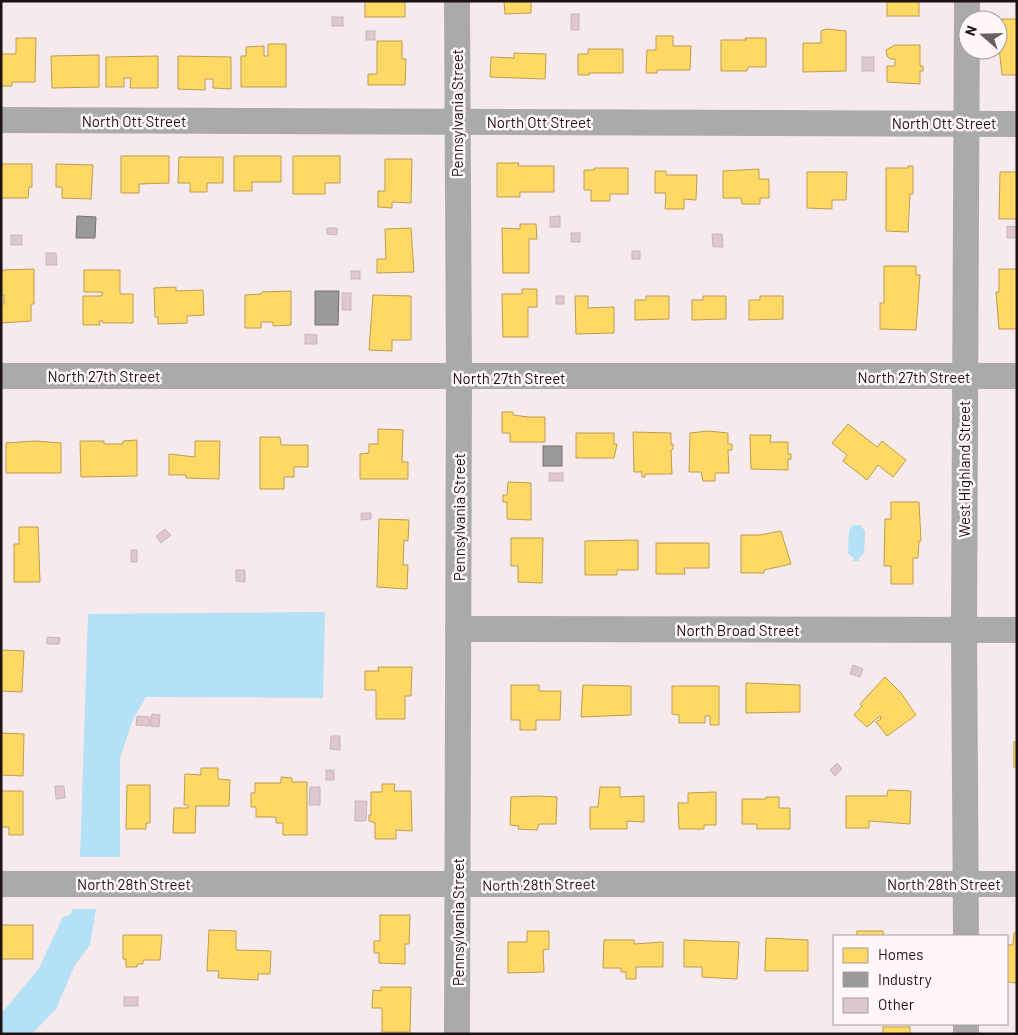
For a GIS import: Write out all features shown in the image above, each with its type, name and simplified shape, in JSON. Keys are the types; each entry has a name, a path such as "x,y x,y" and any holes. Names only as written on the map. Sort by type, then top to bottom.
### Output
{"street":[{"name":"Pennsylvania Street","path":"457,1 459,378 457,1034"},
{"name":"West Highland Street","path":"966,1 968,123 964,377 966,935"},
{"name":"North Ott Street","path":"1,120 1017,124"},
{"name":"North 27th Street","path":"1,376 459,378 1017,376"},
{"name":"North Broad Street","path":"458,629 1017,630"},
{"name":"North 28th Street","path":"1,884 1017,884"}],"water":[{"path":"853,525 860,525 865,531 864,553 859,558 859,561 853,561 854,558 848,553 849,530"},
{"path":"325,612 323,698 146,697 133,719 120,758 120,857 80,857 88,614"},
{"path":"73,909 96,909 90,945 75,965 56,1009 32,1034 1,1034 1,1014 39,968 63,917 70,915"}],"building: Homes":[{"path":"365,1 405,1 405,17 365,17"},
{"path":"504,1 531,1 531,13 505,14"},
{"path":"887,1 919,1 919,16 887,16"},
{"path":"1008,19 1017,19 1017,75 1002,75 1000,60 1008,60"},
{"path":"826,29 846,31 846,71 803,72 803,43 821,43 821,31"},
{"path":"656,36 673,36 673,46 691,46 690,70 657,70 657,73 646,73 647,50 656,50"},
{"path":"16,38 36,38 35,82 12,82 12,86 1,86 1,46 2,54 16,54"},
{"path":"745,38 766,38 766,67 748,67 747,71 721,71 721,40 746,40"},
{"path":"377,41 402,41 402,59 406,59 405,85 368,85 368,74 377,74"},
{"path":"268,44 286,44 286,87 241,87 241,56 246,56 246,47 264,46 264,56 268,56"},
{"path":"895,45 920,45 920,66 923,66 923,71 920,71 920,84 887,82 887,66 895,66 895,59 890,59 887,56 886,50"},
{"path":"588,49 623,49 623,73 589,73 589,75 578,75 578,54 588,54"},
{"path":"514,53 546,54 545,79 490,77 491,57 514,58"},
{"path":"99,55 99,87 52,88 51,56"},
{"path":"158,56 158,88 130,88 131,78 124,78 124,87 106,87 106,57"},
{"path":"178,56 231,57 231,89 213,88 213,79 205,79 205,90 178,89"},
{"path":"121,156 169,156 169,183 139,184 139,193 121,193"},
{"path":"234,156 281,156 281,182 252,182 252,191 234,191"},
{"path":"293,156 340,156 340,183 325,183 325,194 293,194"},
{"path":"179,157 223,157 223,183 207,183 207,192 190,192 190,183 178,183"},
{"path":"385,159 412,159 411,203 392,202 392,208 378,207 378,191 385,191"},
{"path":"497,163 519,163 518,166 554,166 554,192 520,192 520,197 497,197"},
{"path":"1,164 32,164 32,187 29,187 28,198 1,198"},
{"path":"56,164 93,165 91,199 62,198 62,187 56,187"},
{"path":"908,166 913,166 913,194 910,194 908,232 886,231 886,168 908,168"},
{"path":"594,168 628,168 628,194 610,194 610,201 591,201 591,190 584,190 584,170 594,170"},
{"path":"759,169 759,179 769,179 769,198 760,198 760,204 742,204 741,198 723,198 723,171"},
{"path":"655,171 666,171 666,175 697,175 696,200 684,199 684,209 665,209 666,193 655,193"},
{"path":"807,172 847,172 846,200 832,200 832,209 807,208"},
{"path":"1000,172 1017,172 1017,219 999,219"},
{"path":"520,224 536,224 537,239 529,239 529,273 503,273 502,228 520,229"},
{"path":"411,228 414,272 377,273 377,259 386,259 385,229"},
{"path":"884,266 916,266 916,275 920,275 916,330 880,329 880,303 884,303"},
{"path":"34,269 34,304 31,304 31,321 1,323 1,304 4,304 4,295 1,295 2,270"},
{"path":"999,269 1017,269 1017,329 999,329 996,292 999,292"},
{"path":"84,270 120,270 120,294 133,294 133,323 103,323 103,321 99,321 100,325 83,325 83,296 102,296 102,292 84,292"},
{"path":"176,287 176,291 203,290 204,315 187,316 187,323 158,324 158,317 155,317 154,288"},
{"path":"522,289 537,289 537,307 528,307 528,337 503,337 502,294 522,294"},
{"path":"291,291 291,325 273,326 273,322 261,322 261,328 245,328 245,295 261,294 262,292"},
{"path":"373,295 411,296 411,340 392,340 392,351 369,350"},
{"path":"575,296 588,296 588,308 614,307 614,333 576,334"},
{"path":"646,296 669,296 669,319 635,320 635,300 646,300"},
{"path":"703,296 726,296 726,319 692,320 692,300 703,300"},
{"path":"760,296 783,296 783,319 749,320 749,300 760,300"},
{"path":"502,412 513,412 513,415 528,417 545,417 545,442 510,442 510,433 502,433"},
{"path":"848,424 877,447 882,441 906,460 893,477 878,465 867,480 843,461 847,455 832,443"},
{"path":"378,429 403,430 402,462 408,462 408,479 360,479 360,454 369,453 369,444 378,444"},
{"path":"708,431 728,433 728,444 732,444 732,450 728,450 729,473 715,473 715,481 703,481 701,472 689,472 690,433"},
{"path":"633,432 671,433 671,444 673,444 673,449 671,450 672,474 645,474 645,477 642,477 642,472 634,472"},
{"path":"576,433 614,433 614,444 617,444 614,458 576,458"},
{"path":"750,435 771,435 770,442 788,442 788,454 791,454 791,459 788,459 788,470 751,469"},
{"path":"260,437 280,437 281,445 308,445 308,467 294,467 294,477 284,477 284,489 260,489"},
{"path":"137,440 137,476 81,477 80,441 104,441 104,444 123,444 123,441"},
{"path":"35,441 61,443 61,473 6,473 6,443"},
{"path":"195,441 220,441 219,479 186,478 186,475 169,475 169,454 195,457"},
{"path":"508,482 531,483 531,520 507,519 507,502 503,502 503,495 507,495"},
{"path":"891,502 919,502 921,541 919,541 918,558 913,558 913,584 891,584 891,566 884,566 885,519 891,519"},
{"path":"379,519 409,520 408,541 404,540 403,565 408,565 407,589 377,587"},
{"path":"19,527 38,527 40,582 14,582 14,544 19,544"},
{"path":"781,531 791,564 764,570 764,573 741,573 741,535 760,535"},
{"path":"511,538 543,538 542,583 518,582 518,566 511,566"},
{"path":"638,540 638,570 617,570 617,575 585,575 585,541"},
{"path":"656,543 709,543 709,568 684,568 685,574 656,574"},
{"path":"1,650 24,651 22,692 1,691"},
{"path":"378,667 412,667 411,696 405,696 405,719 376,719 376,690 365,690 365,671 379,671"},
{"path":"885,677 901,693 916,715 887,736 876,722 881,719 880,716 867,727 854,715 862,706 860,704"},
{"path":"746,683 800,685 800,712 746,713"},
{"path":"511,685 539,685 539,691 561,691 560,720 536,720 536,730 520,730 520,720 511,720"},
{"path":"583,685 631,686 631,715 581,717"},
{"path":"672,686 719,686 719,725 710,725 710,716 705,716 705,723 679,723 679,715 672,714"},
{"path":"1,733 24,734 23,776 1,775"},
{"path":"1014,742 1017,742 1017,767 1014,767"},
{"path":"201,768 218,768 218,779 230,780 229,806 196,806 195,833 173,833 174,808 188,808 188,805 184,805 185,774 201,775"},
{"path":"281,777 292,778 292,782 307,782 307,835 283,835 283,823 276,823 276,817 256,817 256,807 251,807 251,793 255,793 255,783 281,783"},
{"path":"382,784 395,784 394,791 411,791 412,831 396,830 396,839 375,839 375,823 369,821 369,815 371,815 371,792 382,792"},
{"path":"127,785 150,785 150,823 146,823 146,829 126,829"},
{"path":"600,787 620,787 620,797 644,796 644,822 627,821 627,829 590,829 590,807 598,807"},
{"path":"888,790 911,791 910,824 869,821 869,828 846,828 846,796 887,796"},
{"path":"1,791 23,791 23,835 9,835 9,827 1,827"},
{"path":"716,792 716,825 704,825 704,829 679,829 678,803 688,803 688,793"},
{"path":"511,797 557,797 556,824 539,824 537,830 518,829 519,826 510,825"},
{"path":"766,797 779,797 779,808 790,808 790,829 757,829 757,824 742,824 742,799 766,799"},
{"path":"380,915 410,915 409,944 405,944 405,964 379,963 379,953 374,953 374,941 380,941"},
{"path":"1,925 33,925 33,959 1,959"},
{"path":"209,930 236,931 236,950 271,951 270,974 258,974 258,980 218,978 219,971 207,971"},
{"path":"527,931 549,931 549,949 543,950 544,972 508,973 508,942 527,942"},
{"path":"857,931 883,931 883,935 857,935"},
{"path":"1014,933 1017,933 1017,983 1008,982 1008,945 1013,945"},
{"path":"123,935 162,935 160,960 143,960 143,964 137,964 137,967 126,967 126,959 123,959"},
{"path":"766,938 808,940 808,971 765,971"},
{"path":"604,940 634,940 634,944 663,942 663,967 636,967 636,979 626,979 626,972 621,972 621,968 603,968"},
{"path":"684,940 739,942 737,979 702,977 702,967 684,967"},
{"path":"381,987 411,987 410,1032 382,1032 382,1008 372,1008 373,990 381,991"},
{"path":"883,1027 910,1027 910,1034 883,1034"}],"building: Industry":[{"path":"77,216 96,217 95,238 76,238"},
{"path":"315,291 339,291 338,325 315,325"},
{"path":"543,446 562,446 562,466 543,466"}],"building: Other":[{"path":"571,14 579,14 579,30 571,30"},
{"path":"332,17 343,17 343,26 332,26"},
{"path":"366,31 375,31 375,40 366,40"},
{"path":"862,57 874,57 874,71 862,71"},
{"path":"560,216 560,227 550,227 550,217"},
{"path":"1007,226 1017,227 1017,238 1007,238"},
{"path":"327,228 337,228 337,235 327,234"},
{"path":"571,233 580,233 580,242 571,242"},
{"path":"712,234 722,234 723,247 713,247"},
{"path":"11,235 22,235 22,245 11,245"},
{"path":"632,251 640,251 640,259 632,259"},
{"path":"46,253 56,253 57,265 46,265"},
{"path":"351,271 360,271 360,279 351,279"},
{"path":"342,293 351,293 351,310 342,310"},
{"path":"556,296 564,296 564,304 556,304"},
{"path":"305,334 317,335 317,344 305,344"},
{"path":"549,473 563,473 563,481 549,481"},
{"path":"361,513 371,513 371,519 361,520"},
{"path":"165,529 171,535 161,543 156,536"},
{"path":"131,550 137,550 137,562 131,562"},
{"path":"236,570 245,570 245,582 236,581"},
{"path":"47,637 60,638 59,644 47,644"},
{"path":"853,665 863,669 860,677 850,674"},
{"path":"152,714 160,715 159,727 150,726"},
{"path":"137,716 150,717 149,726 136,725"},
{"path":"331,736 340,736 340,750 330,749"},
{"path":"837,763 842,769 835,776 830,770"},
{"path":"326,770 334,770 334,780 326,780"},
{"path":"55,786 64,786 65,798 56,799"},
{"path":"310,787 320,787 320,805 309,805"},
{"path":"355,801 367,801 366,821 355,821"},
{"path":"124,997 138,997 138,1006 124,1006"}]}
